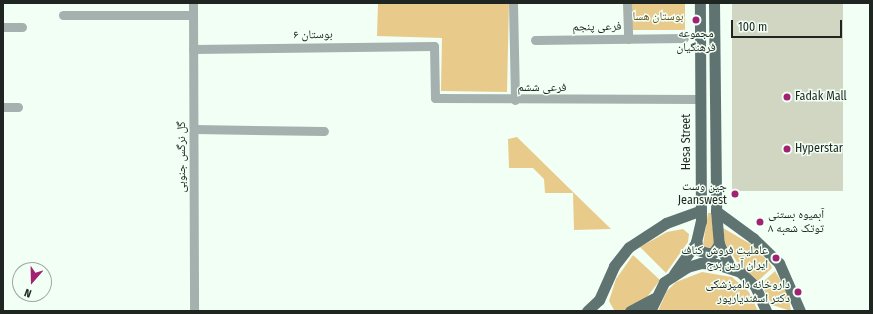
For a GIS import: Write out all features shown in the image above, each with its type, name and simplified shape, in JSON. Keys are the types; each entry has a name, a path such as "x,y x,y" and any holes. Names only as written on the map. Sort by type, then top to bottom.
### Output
{"main road":[{"name":"Hesa Street","path":"654,298 674,274 696,242 701,210 700,3"},
{"path":"714,3 716,211 719,244 730,267 755,286 767,311"},
{"path":"588,311 599,300 614,266 629,247 666,223 701,210"},
{"path":"716,211 753,238 779,263 800,311"},
{"path":"696,242 699,250 707,253 713,253 719,244"},
{"path":"674,274 701,263 730,267"},
{"path":"630,311 654,298"},
{"path":"650,311 654,298"}],"street":[{"name":"گل نرگس جنوبی","path":"193,3 194,311"},
{"path":"513,3 515,100"},
{"path":"627,3 628,39"},
{"path":"63,15 193,15"},
{"path":"3,27 22,27"},
{"name":"فرعی پنجم","path":"535,40 684,38"},
{"name":"فرعی ششم","path":"434,46 435,98 515,100 700,99"},
{"name":"بوستان ۶","path":"194,49 434,46"},
{"path":"3,107 18,107"},
{"path":"194,129 324,131"}],"green space":[{"path":"378,3 509,3 507,92 441,91 442,38 377,36"},
{"name":"بوستان هسا","path":"630,3 685,3 685,30 630,30"},
{"path":"517,137 611,229 574,230 573,193 545,193 544,179 533,168 509,168 508,139"},
{"path":"708,213 711,213 715,244 710,249 703,245"},
{"path":"723,228 754,246 770,264 772,268 758,281 737,262 725,243"},
{"path":"683,229 689,234 688,242 666,273 640,247 667,232"},
{"path":"633,255 660,280 644,301 624,311 614,310 609,301 616,279"},
{"path":"775,271 788,293 791,311 772,305 761,284"},
{"path":"702,272 732,277 749,292 758,311 658,311 667,291 676,282"}],"building":[{"name":"Fadak Mall","path":"732,3 843,3 843,191 732,191"}],"place":[{"name":"مجموعه فرهنگیان","path":"696,20"},
{"name":"Fadak Mall","path":"787,97"},
{"name":"Hyperstar","path":"787,149"},
{"name":"جین وست Jeanswest","path":"735,194"},
{"name":"آبمیوه بستنی توتک شعبه ۸","path":"760,222"},
{"name":"عاملیت فروش کناف ایران آرین برج","path":"776,258"},
{"name":"داروخانه دامپزشکی دکتر اسفندیارپور","path":"798,292"}]}
